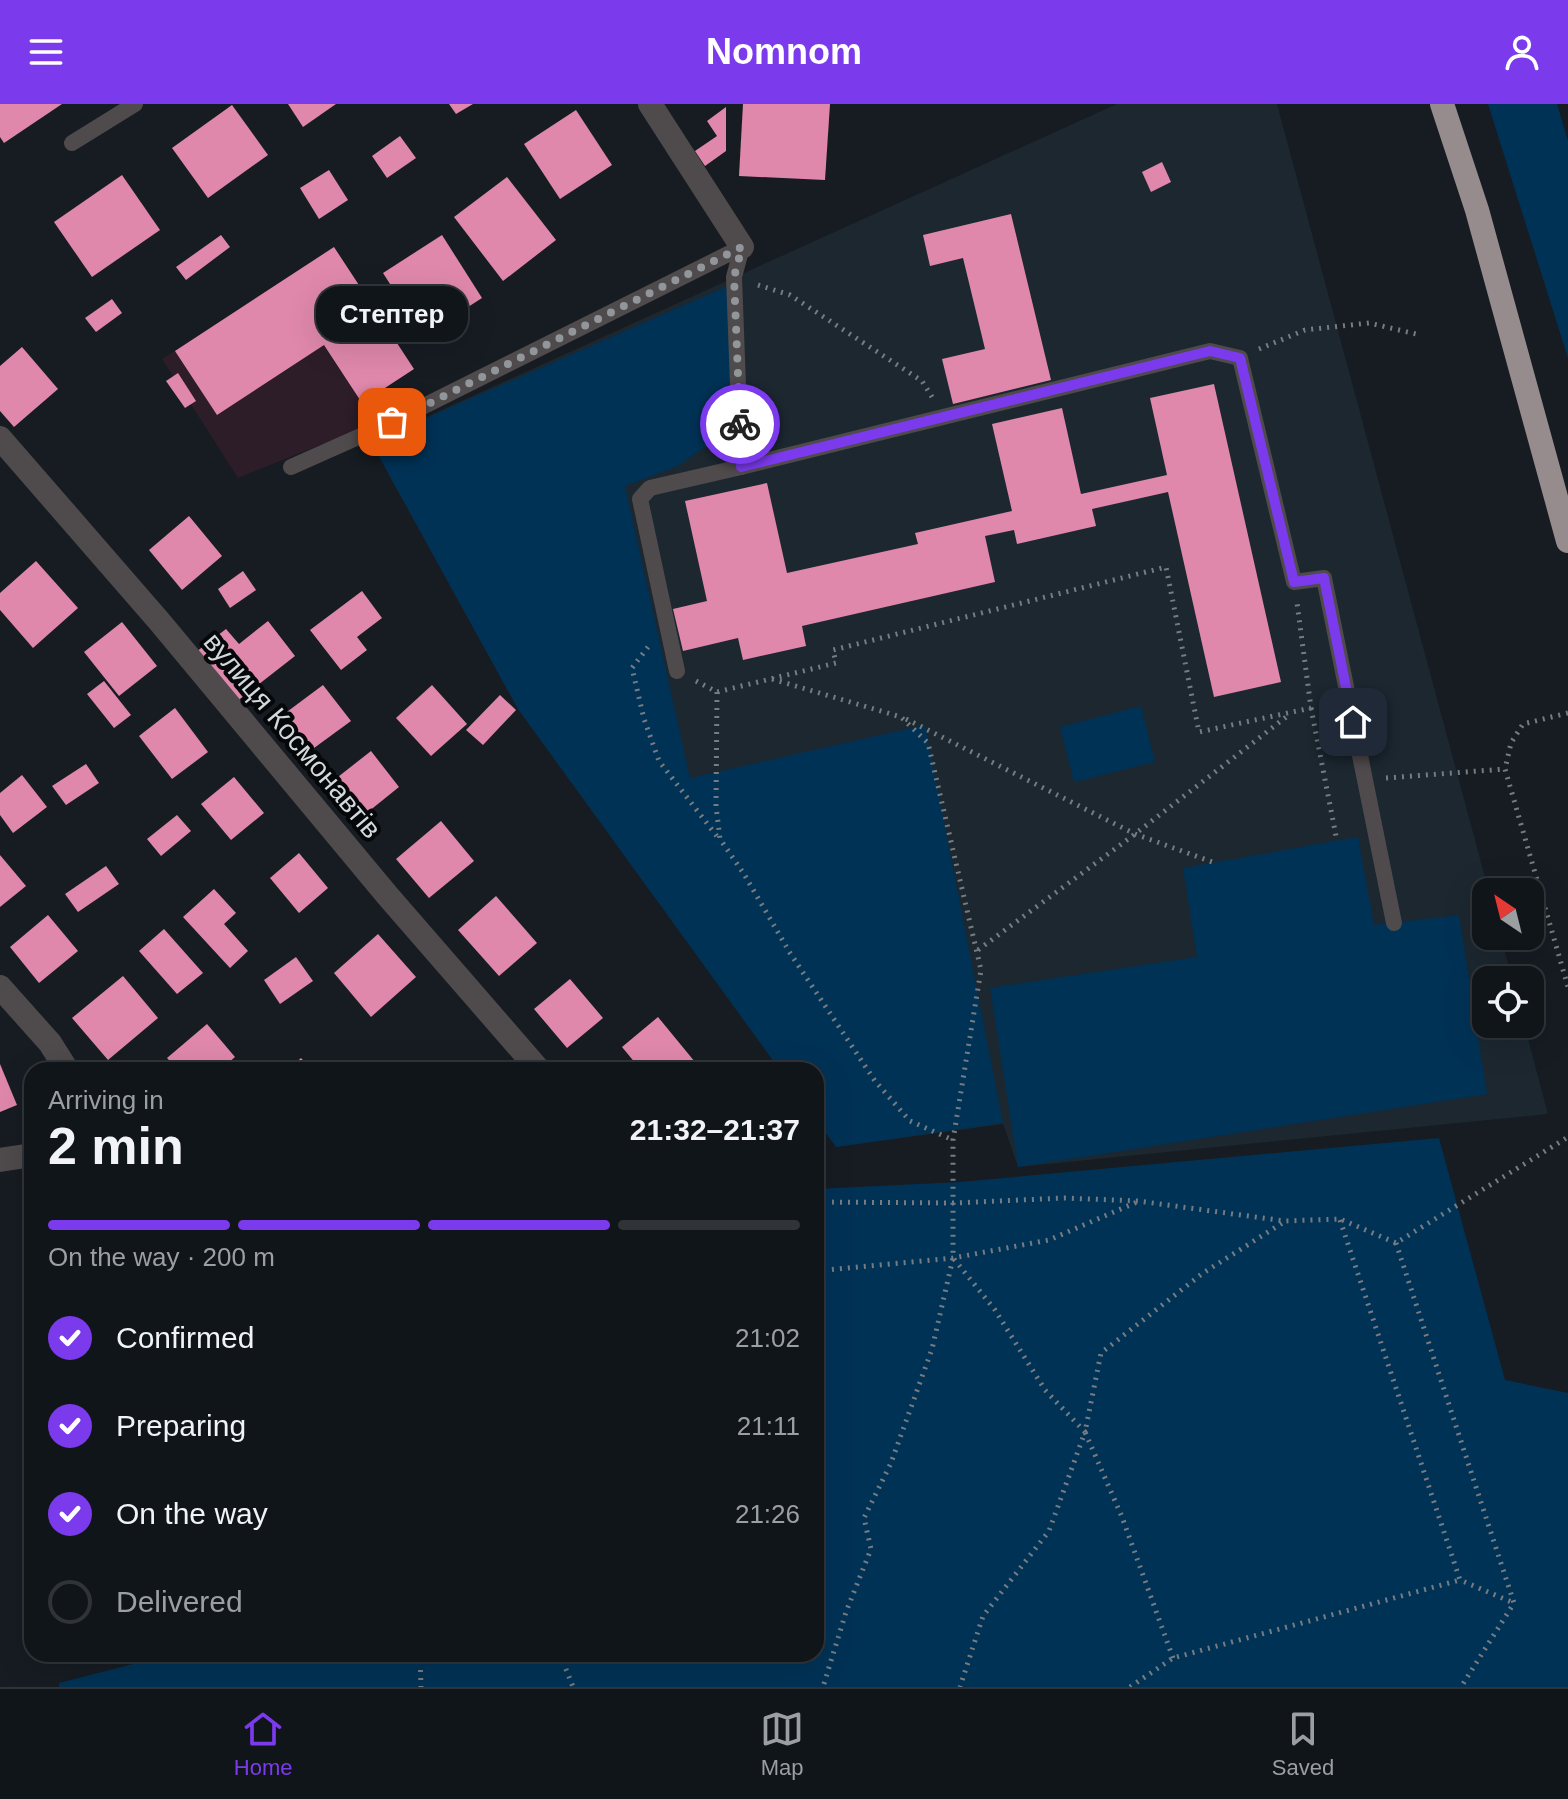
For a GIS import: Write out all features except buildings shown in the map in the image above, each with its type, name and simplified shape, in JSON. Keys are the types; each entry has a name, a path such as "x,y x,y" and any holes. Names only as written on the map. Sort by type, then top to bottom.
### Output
{"highway":[{"path":"1442,104 1477,210 1568,541"}],"street":[{"path":"650,104 742,247"},
{"name":"вулиця Космонавтів","path":"0,438 532,1062"},
{"path":"0,987 50,1043 62,1062"},
{"path":"0,1160 24,1156"}],"lane":[{"path":"72,143 135,104"},
{"path":"741,467 734,277 742,247"},
{"path":"291,467 392,422 742,247"},
{"path":"677,671 640,499 650,488 1210,351 1240,358 1294,582 1324,578 1394,923"}],"path":[{"path":"734,277 790,295 922,381 943,417"},
{"path":"1240,358 1305,330 1369,323 1416,334"},
{"path":"677,671 717,692 836,663 833,650 1166,567 1199,732 1311,708"},
{"path":"1294,582 1311,708 1337,841"},
{"path":"670,640 644,648 632,668 644,719 659,761 744,874 790,953 875,1081 910,1121 953,1140"},
{"path":"772,679 901,717 1135,834 1215,863"},
{"path":"717,692 716,806 720,839"},
{"path":"978,950 1135,834 1293,711"},
{"path":"1568,713 1523,724 1511,743 1505,769 1568,987"},
{"path":"823,1687 846,1612 871,1549 864,1518 891,1463 932,1349 953,1258 953,1140 981,970 928,743 901,717"},
{"path":"1365,779 1505,769"},
{"path":"1396,1243 1568,1137"},
{"path":"824,1202 955,1203 1064,1198 1138,1201 1285,1221 1340,1219 1396,1243 1514,1603"},
{"path":"824,1270 953,1258 1049,1240 1138,1201"},
{"path":"1340,1219 1460,1580"},
{"path":"960,1687 983,1616 1049,1531 1085,1432 1101,1353 1203,1273 1285,1221"},
{"path":"953,1258 995,1310 1045,1390 1085,1432 1122,1517 1173,1658"},
{"path":"1130,1687 1173,1658 1460,1580 1514,1603"},
{"path":"1461,1687 1514,1603"},
{"path":"420,1662 421,1687"},
{"path":"563,1662 573,1687"}],"shaded area":[{"path":"1117,104 1277,104 1485,878 1472,878 1472,950 1504,950 1508,966 1472,966 1472,1038 1528,1038 1548,1114 1018,1167 1003,1124 836,1147 824,1130 824,1062 774,1062 518,709 371,442"},
{"path":"1488,104 1557,104 1568,141 1568,358"},
{"path":"334,247 414,369 363,402 375,423 238,478 162,359"},
{"path":"728,286 730,379 712,442 678,466 625,486 690,778 925,725 1003,1123 836,1147 824,1130 824,1062 774,1062 518,709 371,442"},
{"path":"1141,706 1155,762 1074,782 1060,727"},
{"path":"1358,837 1374,925 1459,915 1472,998 1472,1038 1478,1038 1487,1094 1018,1167 990,988 1197,957 1183,868"},
{"path":"1439,1138 1505,1380 1568,1393 1568,1687 59,1687 59,1683 141,1662 824,1662 824,1189 960,1182"}],"way so far":[{"path":"392,422 742,247 734,277 740,424"}],"place":[{"name":"Стептер","path":"392,422"}],"route":[{"path":"740,424 741,467 1210,351 1240,358 1294,582 1324,578 1353,722"}]}
